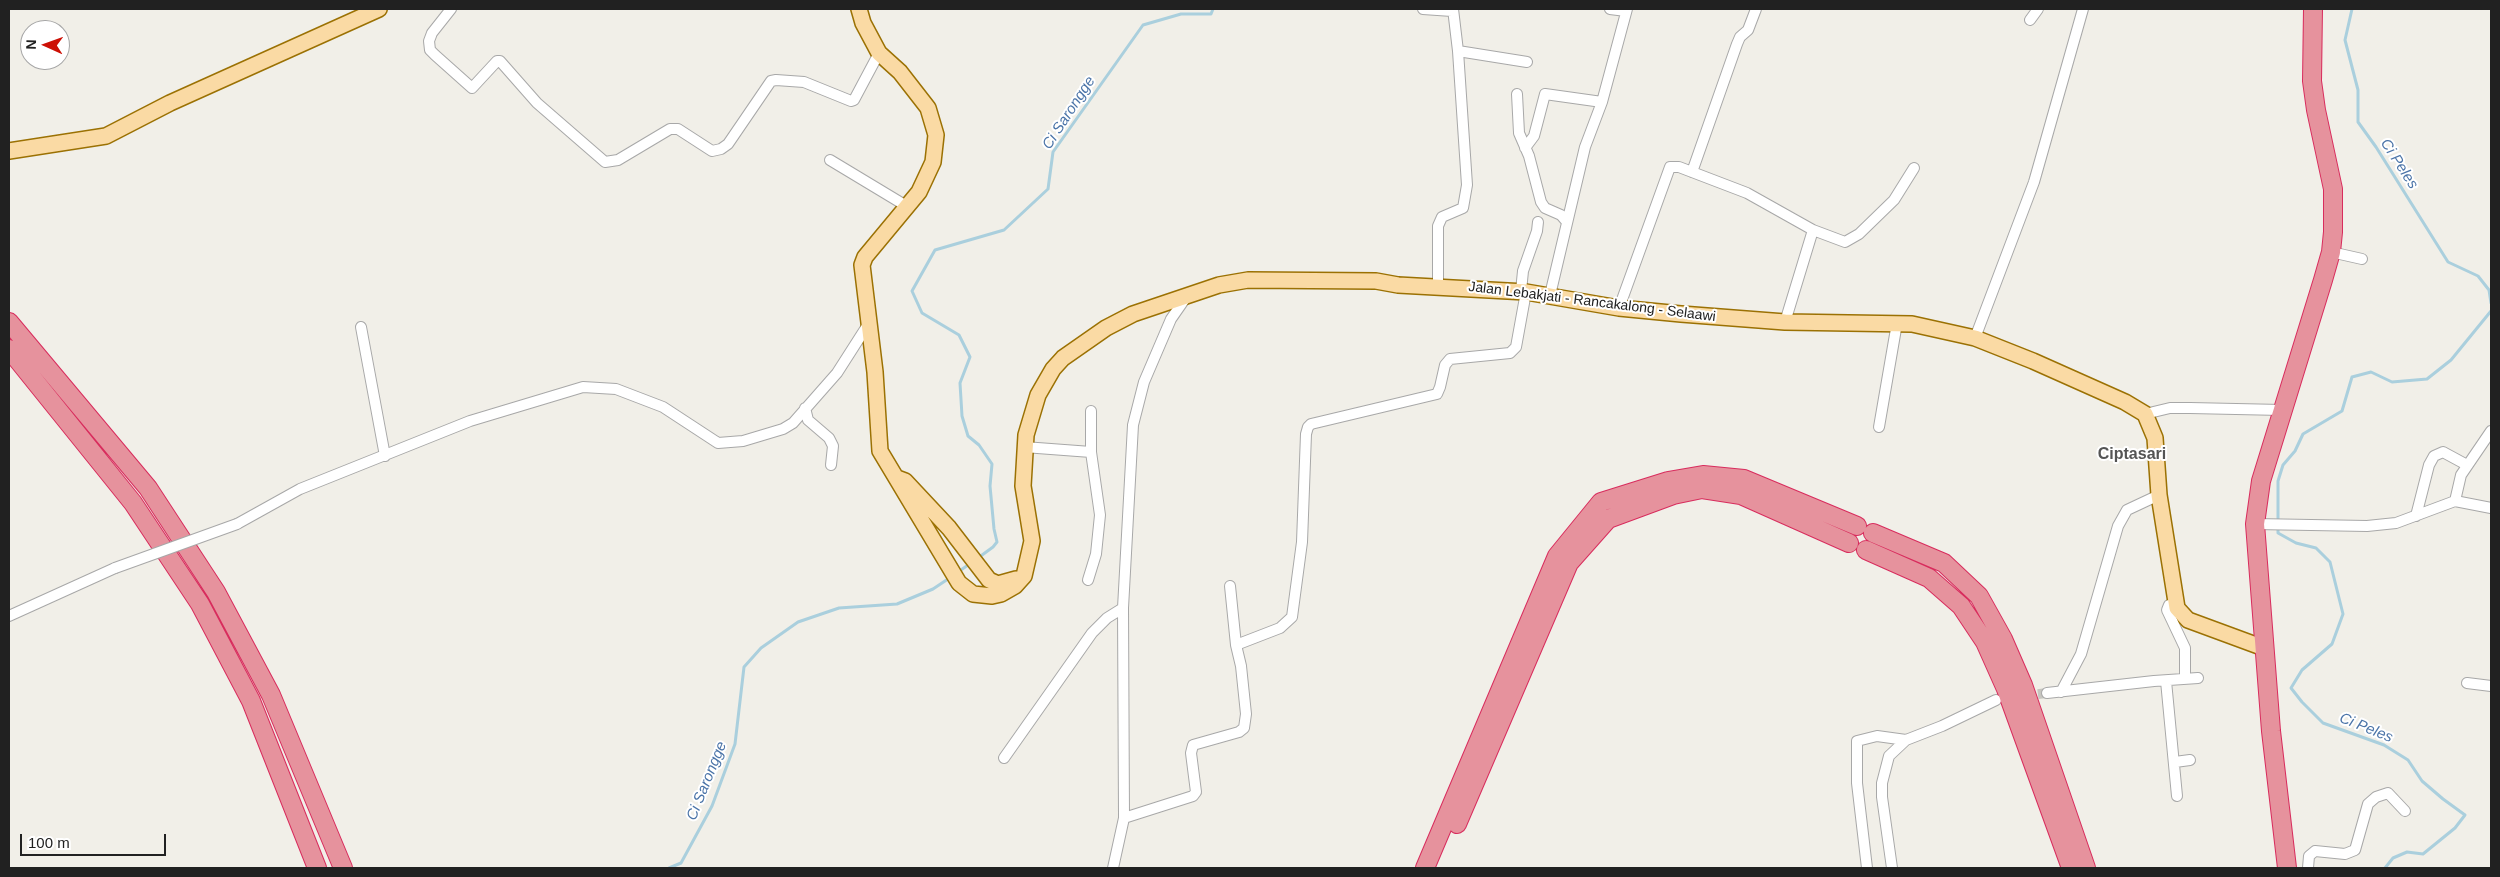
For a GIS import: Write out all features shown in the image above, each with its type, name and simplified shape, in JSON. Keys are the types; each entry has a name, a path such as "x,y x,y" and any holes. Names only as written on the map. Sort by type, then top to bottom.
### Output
{"highway":[{"path":"2287,868 2271,731 2264,648 2261,481 2331,252 2334,202 2312,81 2313,9"},
{"path":"9,322 148,488 216,592 271,695 308,778 343,868"},
{"path":"9,349 133,503 200,604 251,702 317,868"},
{"path":"1425,868 1557,556 1601,502 1668,481 1703,475 1744,479 1857,526"},
{"path":"1438,868 1569,563 1608,519 1672,495 1702,489 1741,496 1849,543"},
{"path":"1873,533 1944,563 1979,596 2003,639 2023,685 2086,868"},
{"path":"1866,550 1929,578 1961,606 1985,642 2006,688 2071,868"}],"main road":[{"path":"9,151 106,136 170,103 379,9"},
{"path":"859,9 870,39 879,53 919,95 934,121 936,150 926,180 908,207 865,257 862,274 870,322 880,451 954,575 965,590 973,594 992,596 1001,594 1015,586 1024,576"},
{"name":"Jalan Lebakjati - Rancakalong - Selaawi","path":"1024,576 1032,541 1023,486 1024,447 1029,420 1038,395 1054,369 1063,358 1123,319 1146,309 1219,285 1248,280 1376,281 1398,285 1524,292 1619,308 1785,322 1897,323 1930,327 1975,338 2093,387 2145,414"},
{"path":"2145,414 2155,438 2159,495 2176,602 2180,612 2188,620 2264,648"},
{"path":"894,476 905,481 914,489 949,528 989,580 998,584 1024,576"}],"street":[{"path":"451,9 432,33 429,41 430,50 435,55 472,88 497,61 500,61 537,103 605,162 618,160 670,129 678,129 712,151 721,149 728,144 771,82 776,80 804,82 854,100 879,53"},
{"path":"1423,9 1452,10 1458,51 1467,185 1462,208 1442,217 1438,226 1438,286"},
{"path":"1550,295 1585,147 1602,102 1626,10 1610,9"},
{"path":"1692,172 1737,44 1740,37 1748,30 1756,9"},
{"path":"2030,20 2038,9"},
{"path":"1975,338 2034,182 2082,9"},
{"path":"1458,51 1527,62"},
{"path":"1517,94 1519,133 1530,156 1541,202 1545,208 1561,214 1568,222"},
{"path":"1525,148 1534,136 1545,94 1602,102"},
{"path":"830,160 908,207"},
{"path":"1619,308 1669,168 1676,166 1747,192 1813,230 1840,242 1850,241 1894,200 1914,168"},
{"path":"1236,644 1280,628 1292,617 1302,542 1306,434 1308,427 1311,424 1436,394 1440,387 1445,365 1450,359 1510,353 1516,347 1524,292 1523,270 1538,231 1538,222"},
{"path":"1785,322 1813,230"},
{"path":"2331,252 2362,259"},
{"path":"1114,868 1124,818 1123,608 1133,425 1144,382 1171,318 1188,295"},
{"path":"9,616 115,568 237,524 300,489 470,421 583,387 616,389 663,407 718,442 743,441 783,429 793,423 837,373 870,322"},
{"path":"1879,427 1897,323"},
{"path":"361,327 385,456"},
{"path":"805,408 808,420 829,438 833,446 831,464"},
{"path":"2145,414 2170,408 2282,410"},
{"path":"1088,580 1096,554 1099,534 1099,497 1091,452 1091,411"},
{"path":"2455,501 2461,475 2491,433"},
{"path":"1024,447 1091,452"},
{"path":"2416,516 2429,465 2434,456 2443,452 2467,465"},
{"path":"2061,692 2081,654 2118,526 2127,510 2159,495"},
{"path":"2263,524 2367,526 2396,523 2455,501 2491,508"},
{"path":"1124,818 1193,796 1196,792 1191,753 1193,745 1239,732 1244,728 1246,714 1230,586"},
{"path":"2176,602 2169,605 2167,610 2185,648 2185,679"},
{"path":"1004,758 1092,633 1107,618 1123,608"},
{"path":"2047,693 2198,678"},
{"path":"2166,681 2177,796"},
{"path":"2466,684 2491,686"},
{"path":"1892,868 1882,797 1882,783 1889,756 1906,740 1942,726 1996,700"},
{"path":"1867,868 1857,783 1856,745 1859,739 1877,736 1906,740"},
{"path":"2175,762 2190,760"},
{"path":"2308,868 2310,856 2315,851 2345,854 2355,850 2368,804 2376,797 2388,793 2405,810"}],"waterway":[{"name":"Ci Sarongge","path":"978,558 997,542 990,486 992,464 979,445 968,436 962,416 960,383 970,357 959,335 922,313 912,291 935,250 1004,230 1048,189 1053,152 1143,25 1181,14 1211,14 1213,9"},
{"name":"Ci Peles","path":"2352,9 2345,40 2358,90 2358,122 2376,147 2448,262 2478,276 2489,290 2491,303"},
{"name":"Ci Peles","path":"2385,868 2393,858 2407,852 2423,854 2455,828 2465,815 2422,781 2408,760 2384,745 2323,723 2291,688 2302,670 2332,644 2343,614 2330,562 2316,548 2296,543 2278,533 2278,481 2283,465 2295,451 2303,434 2342,411 2352,377 2371,372 2392,382 2427,379 2451,360 2491,311"},
{"name":"Ci Sarongge","path":"958,572 971,563"},
{"name":"Ci Sarongge","path":"669,868 681,863 712,806 735,744 744,667 761,648 798,622 839,608 897,604 933,589 951,577"}],"tunnel":[{"path":"2023,696 2047,693"}],"district":[{"name":"Ciptasari","path":"2132,455"}]}
